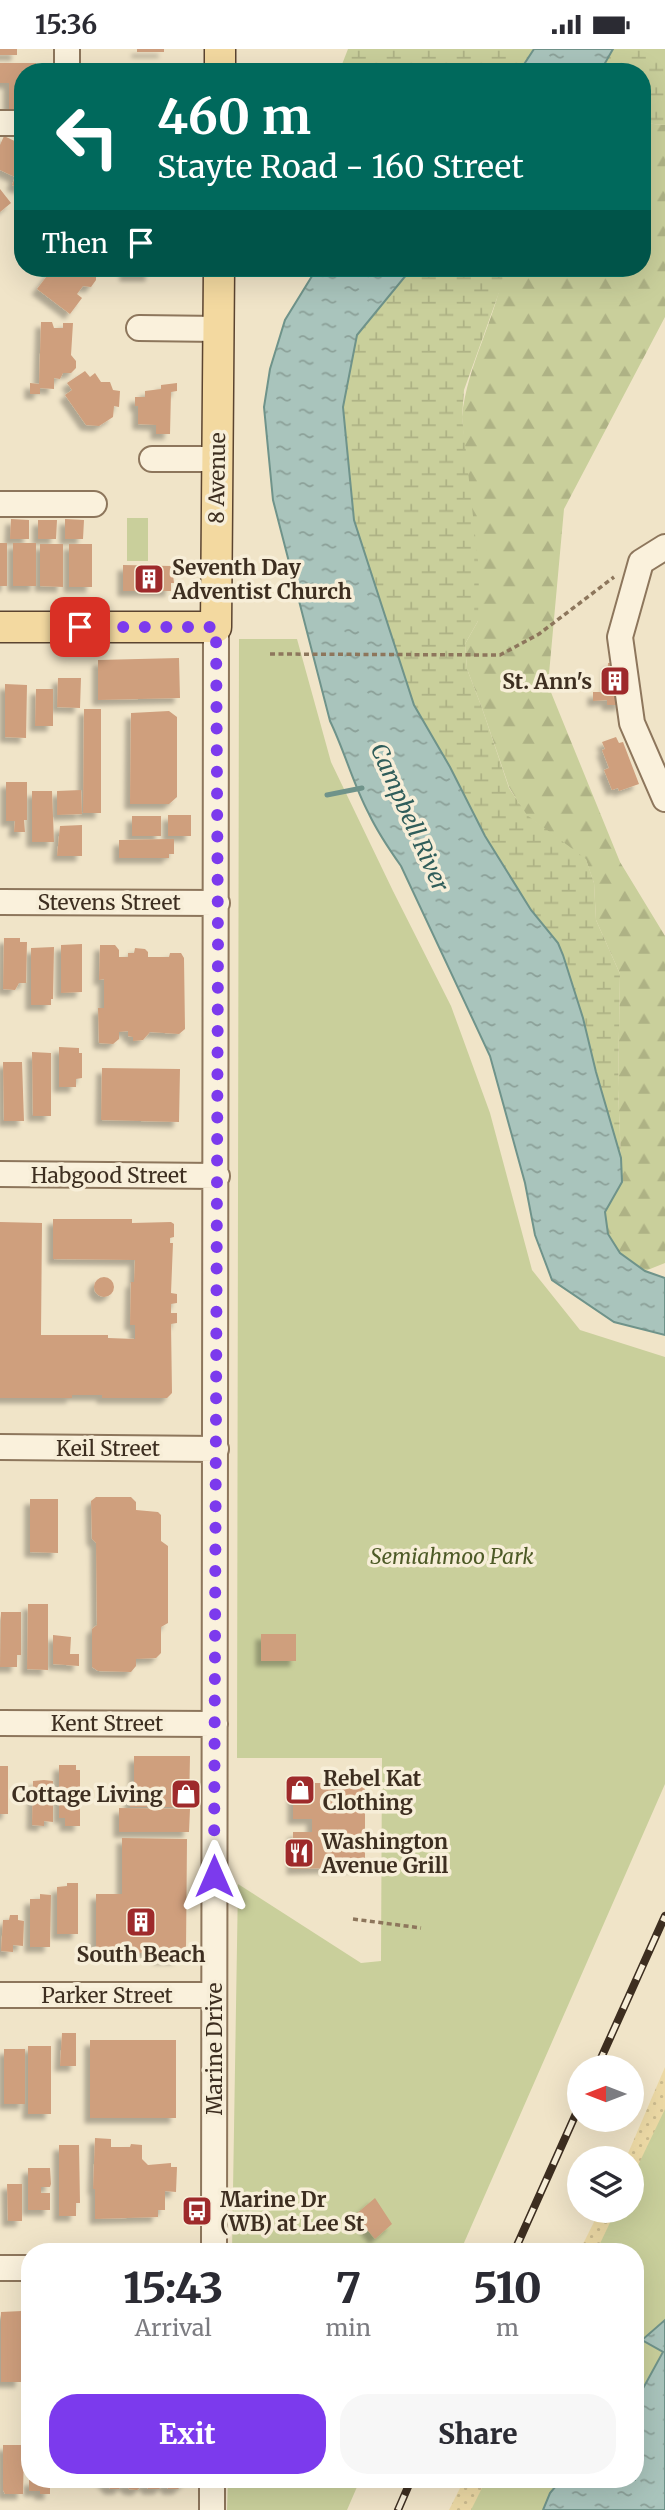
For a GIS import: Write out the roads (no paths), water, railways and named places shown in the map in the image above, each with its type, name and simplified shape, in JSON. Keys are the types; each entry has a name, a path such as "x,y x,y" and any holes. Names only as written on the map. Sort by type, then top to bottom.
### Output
{"main road":[{"name":"8 Avenue","path":"216,627 219,277"},
{"path":"0,627 216,627"}],"street":[{"path":"139,328 219,329"},
{"path":"152,459 217,459"},
{"path":"0,504 94,504"},
{"path":"665,547 641,562 620,637 632,723 665,799"},
{"name":"Marine Drive","path":"214,2243 216,627"},
{"name":"Stevens Street","path":"0,902 217,903"},
{"name":"Habgood Street","path":"0,1174 217,1176"},
{"name":"Keil Street","path":"0,1447 216,1450"},
{"name":"Kent Street","path":"0,1723 215,1724"},
{"name":"Parker Street","path":"0,1995 214,1994"},
{"path":"0,2267 21,2268"},
{"path":"212,2488 212,2510"}],"water":[{"path":"534,49 613,49 605,63 525,63"},
{"name":"Campbell River","path":"311,277 405,277 357,335 343,407 354,520 414,705 450,767 485,836 531,910 558,943 563,955 621,1158 622,1182 605,1212 608,1234 620,1253 645,1271 665,1278 665,1335 614,1322 552,1280 535,1235 525,1183 490,1056 401,866 363,803 330,721 273,500 264,407 270,369 285,320"},
{"path":"665,2320 665,2510 543,2510 554,2488 644,2488 644,2387 663,2352 644,2341"}],"waterway":[{"path":"327,795 362,788"}],"railway":[{"path":"602,2055 665,1916"},
{"path":"518,2243 568,2132"},
{"path":"398,2510 408,2488"}],"place":[{"name":"Seventh Day Adventist Church","path":"149,579"},
{"name":"St. Ann's","path":"615,681"},
{"name":"Rebel Kat Clothing","path":"300,1790"},
{"name":"Cottage Living","path":"186,1794"},
{"name":"Washington Avenue Grill","path":"299,1853"},
{"name":"South Beach","path":"141,1922"},
{"name":"Marine Dr (WB) at Lee St","path":"197,2211"}],"park label":[{"name":"Semiahmoo Park","path":"452,1556"}]}
